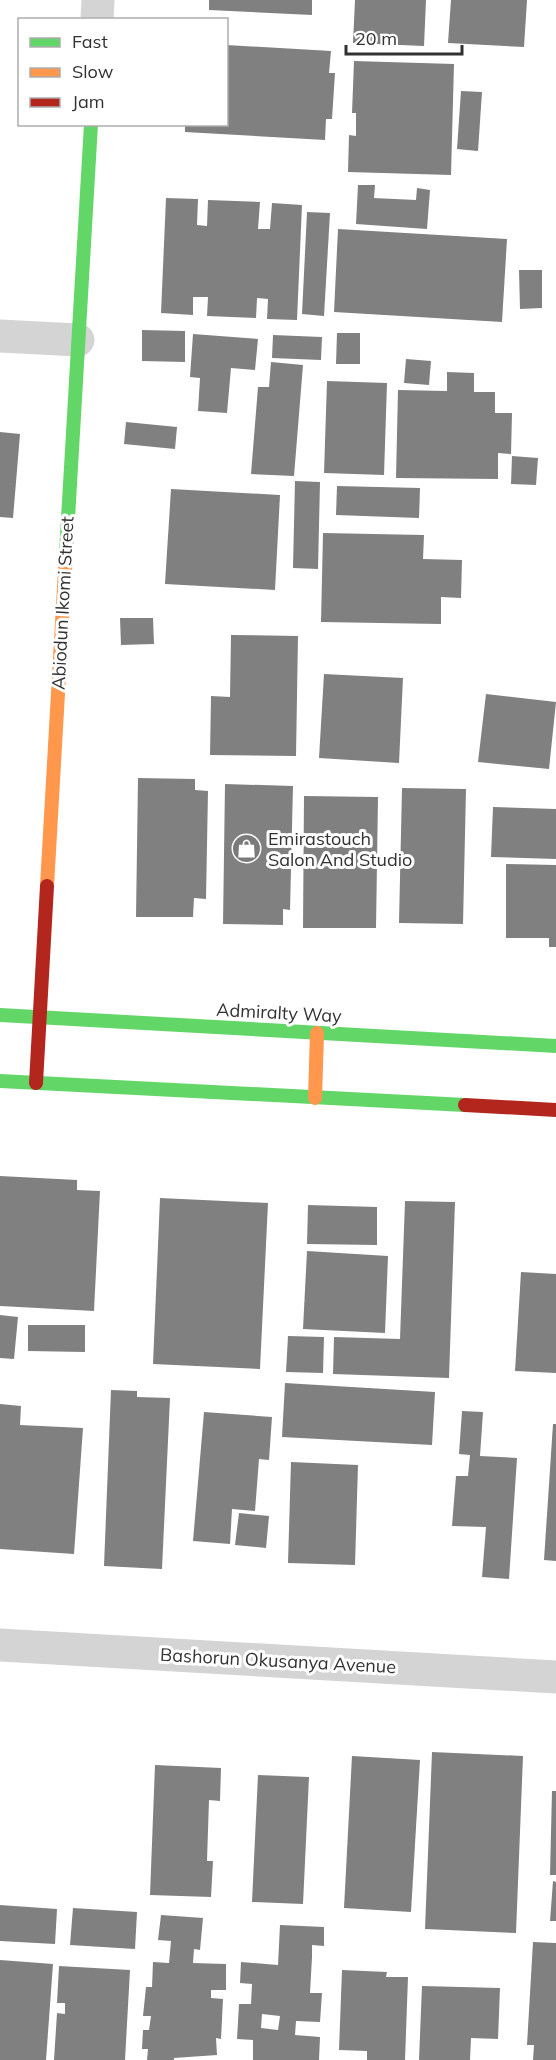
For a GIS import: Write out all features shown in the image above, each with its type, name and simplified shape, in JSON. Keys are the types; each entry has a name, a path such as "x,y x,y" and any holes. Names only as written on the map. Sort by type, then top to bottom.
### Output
{"main road":[{"name":"Abiodun Ikomi Street","path":"36,1083 91,126"},
{"name":"Admiralty Way","path":"0,1015 556,1046"},
{"path":"315,1098 317,1033"},
{"path":"0,1081 556,1110"}],"street":[{"path":"97,18 98,0"},
{"path":"0,336 78,340"},
{"name":"Bashorun Okusanya Avenue","path":"0,1645 556,1677"}],"building":[{"path":"209,0 312,0 312,15 209,10"},
{"path":"355,0 426,0 424,46 353,43"},
{"path":"451,0 527,0 524,47 448,43"},
{"path":"228,45 331,51 329,73 335,73 332,119 326,119 325,140 185,132 185,126 228,126"},
{"path":"354,61 454,64 451,175 348,172 349,135 356,136 356,113 352,113"},
{"path":"461,91 482,92 478,151 457,149"},
{"path":"358,185 375,185 374,198 416,200 417,188 430,190 427,229 356,224"},
{"path":"166,198 198,199 197,225 207,226 208,200 260,202 258,229 270,229 272,203 302,205 297,320 267,319 268,299 257,298 256,318 207,316 208,297 193,297 193,315 161,313"},
{"path":"307,212 330,213 324,316 302,314"},
{"path":"338,229 507,239 502,322 334,312"},
{"path":"519,270 542,270 542,308 520,309"},
{"path":"142,330 185,331 185,362 142,361"},
{"path":"337,333 360,333 360,364 336,364"},
{"path":"193,334 258,339 255,370 231,368 227,413 198,411 200,378 190,377"},
{"path":"273,335 322,337 321,360 272,358"},
{"path":"406,359 431,361 429,385 404,383"},
{"path":"271,362 303,365 294,476 251,474 258,387 269,387"},
{"path":"447,372 474,373 474,392 495,392 495,413 512,413 511,454 498,453 498,479 396,478 398,390 447,391"},
{"path":"327,381 387,383 384,475 324,473"},
{"path":"126,422 177,427 175,449 124,444"},
{"path":"0,432 20,434 13,518 0,517"},
{"path":"512,456 538,458 536,485 511,484"},
{"path":"295,481 320,482 318,569 293,568"},
{"path":"337,486 420,488 419,518 336,515"},
{"path":"171,489 280,495 275,590 165,584"},
{"path":"323,533 424,535 423,559 462,560 461,598 441,597 441,624 321,622"},
{"path":"120,618 153,618 154,644 121,645"},
{"path":"231,635 298,636 296,756 210,755 211,696 230,697"},
{"path":"324,674 403,678 399,763 319,758"},
{"path":"486,694 556,702 549,769 478,762"},
{"path":"138,778 195,779 195,790 208,791 206,899 194,898 193,917 136,917"},
{"path":"225,784 293,786 290,910 283,909 283,925 223,924"},
{"path":"402,788 466,789 463,924 399,923"},
{"path":"304,796 378,797 376,928 303,928"},
{"path":"493,807 556,809 556,859 491,857"},
{"path":"506,864 556,865 556,947 549,947 549,938 506,938"},
{"path":"0,1176 77,1180 77,1190 100,1191 94,1311 0,1306"},
{"path":"160,1198 268,1203 260,1369 153,1364"},
{"path":"405,1201 455,1202 449,1378 333,1374 334,1337 400,1339"},
{"path":"308,1205 377,1207 377,1245 307,1244"},
{"path":"307,1251 388,1256 385,1333 303,1329"},
{"path":"521,1272 556,1274 556,1373 515,1371"},
{"path":"0,1315 18,1317 14,1359 0,1358"},
{"path":"28,1325 85,1325 85,1352 28,1351"},
{"path":"288,1336 324,1337 323,1373 286,1372"},
{"path":"285,1383 435,1392 432,1445 282,1437"},
{"path":"111,1390 137,1391 137,1397 170,1398 162,1569 104,1566"},
{"path":"0,1404 21,1406 20,1425 83,1428 74,1554 0,1549"},
{"path":"462,1411 483,1412 480,1456 517,1458 509,1579 482,1577 486,1527 452,1526 456,1476 468,1476 470,1455 459,1454"},
{"path":"204,1412 272,1417 269,1460 259,1459 255,1511 232,1509 230,1544 193,1541"},
{"path":"553,1424 556,1424 556,1561 544,1560"},
{"path":"291,1462 358,1465 355,1565 288,1563"},
{"path":"239,1513 269,1516 266,1548 235,1545"},
{"path":"432,1752 523,1756 516,1933 425,1929"},
{"path":"352,1756 420,1760 411,1912 344,1908"},
{"path":"155,1765 221,1768 220,1801 209,1800 207,1861 213,1861 211,1897 150,1895"},
{"path":"258,1775 309,1777 303,1904 252,1902"},
{"path":"552,1791 556,1791 556,1875 550,1875"},
{"path":"553,1881 556,1882 556,1921 550,1921"},
{"path":"0,1905 57,1909 55,1944 0,1941"},
{"path":"73,1908 137,1912 135,1949 70,1945"},
{"path":"161,1915 203,1918 200,1950 194,1949 193,1963 226,1964 226,1990 211,1990 211,1998 223,1999 221,2039 216,2038 217,2055 174,2058 174,2060 147,2060 148,2049 142,2049 143,2030 149,2030 151,2016 143,2016 146,1987 152,1987 153,1962 169,1963 171,1941 158,1940"},
{"path":"280,1925 324,1927 324,1946 312,1945 310,1993 322,1993 320,2022 296,2021 295,2035 320,2037 319,2060 253,2060 253,2040 237,2039 239,2004 251,2004 252,1984 240,1983 241,1962 278,1965","holes":["262,2014 280,2016 278,2030 261,2028"]},
{"path":"533,1942 556,1943 556,2060 533,2060 534,2045 527,2045"},
{"path":"0,1960 53,1964 46,2060 0,2060"},
{"path":"59,1966 130,1970 125,2060 54,2060 57,2013 65,2014 65,2003 57,2003"},
{"path":"342,1970 387,1972 386,1977 408,1977 405,2060 367,2060 367,2051 339,2050"},
{"path":"422,1986 500,1988 498,2039 471,2038 470,2060 419,2060"}],"traffic: fast":[{"path":"66,553 91,126"},
{"path":"0,1015 556,1046"},
{"path":"0,1081 465,1105"}],"traffic: slow":[{"path":"47,886 66,553"},
{"path":"315,1098 317,1033"}],"traffic: jam":[{"path":"36,1083 47,886"},
{"path":"465,1105 556,1110"}],"place":[{"name":"Emirastouch Salon And Studio","path":"247,849"}]}
